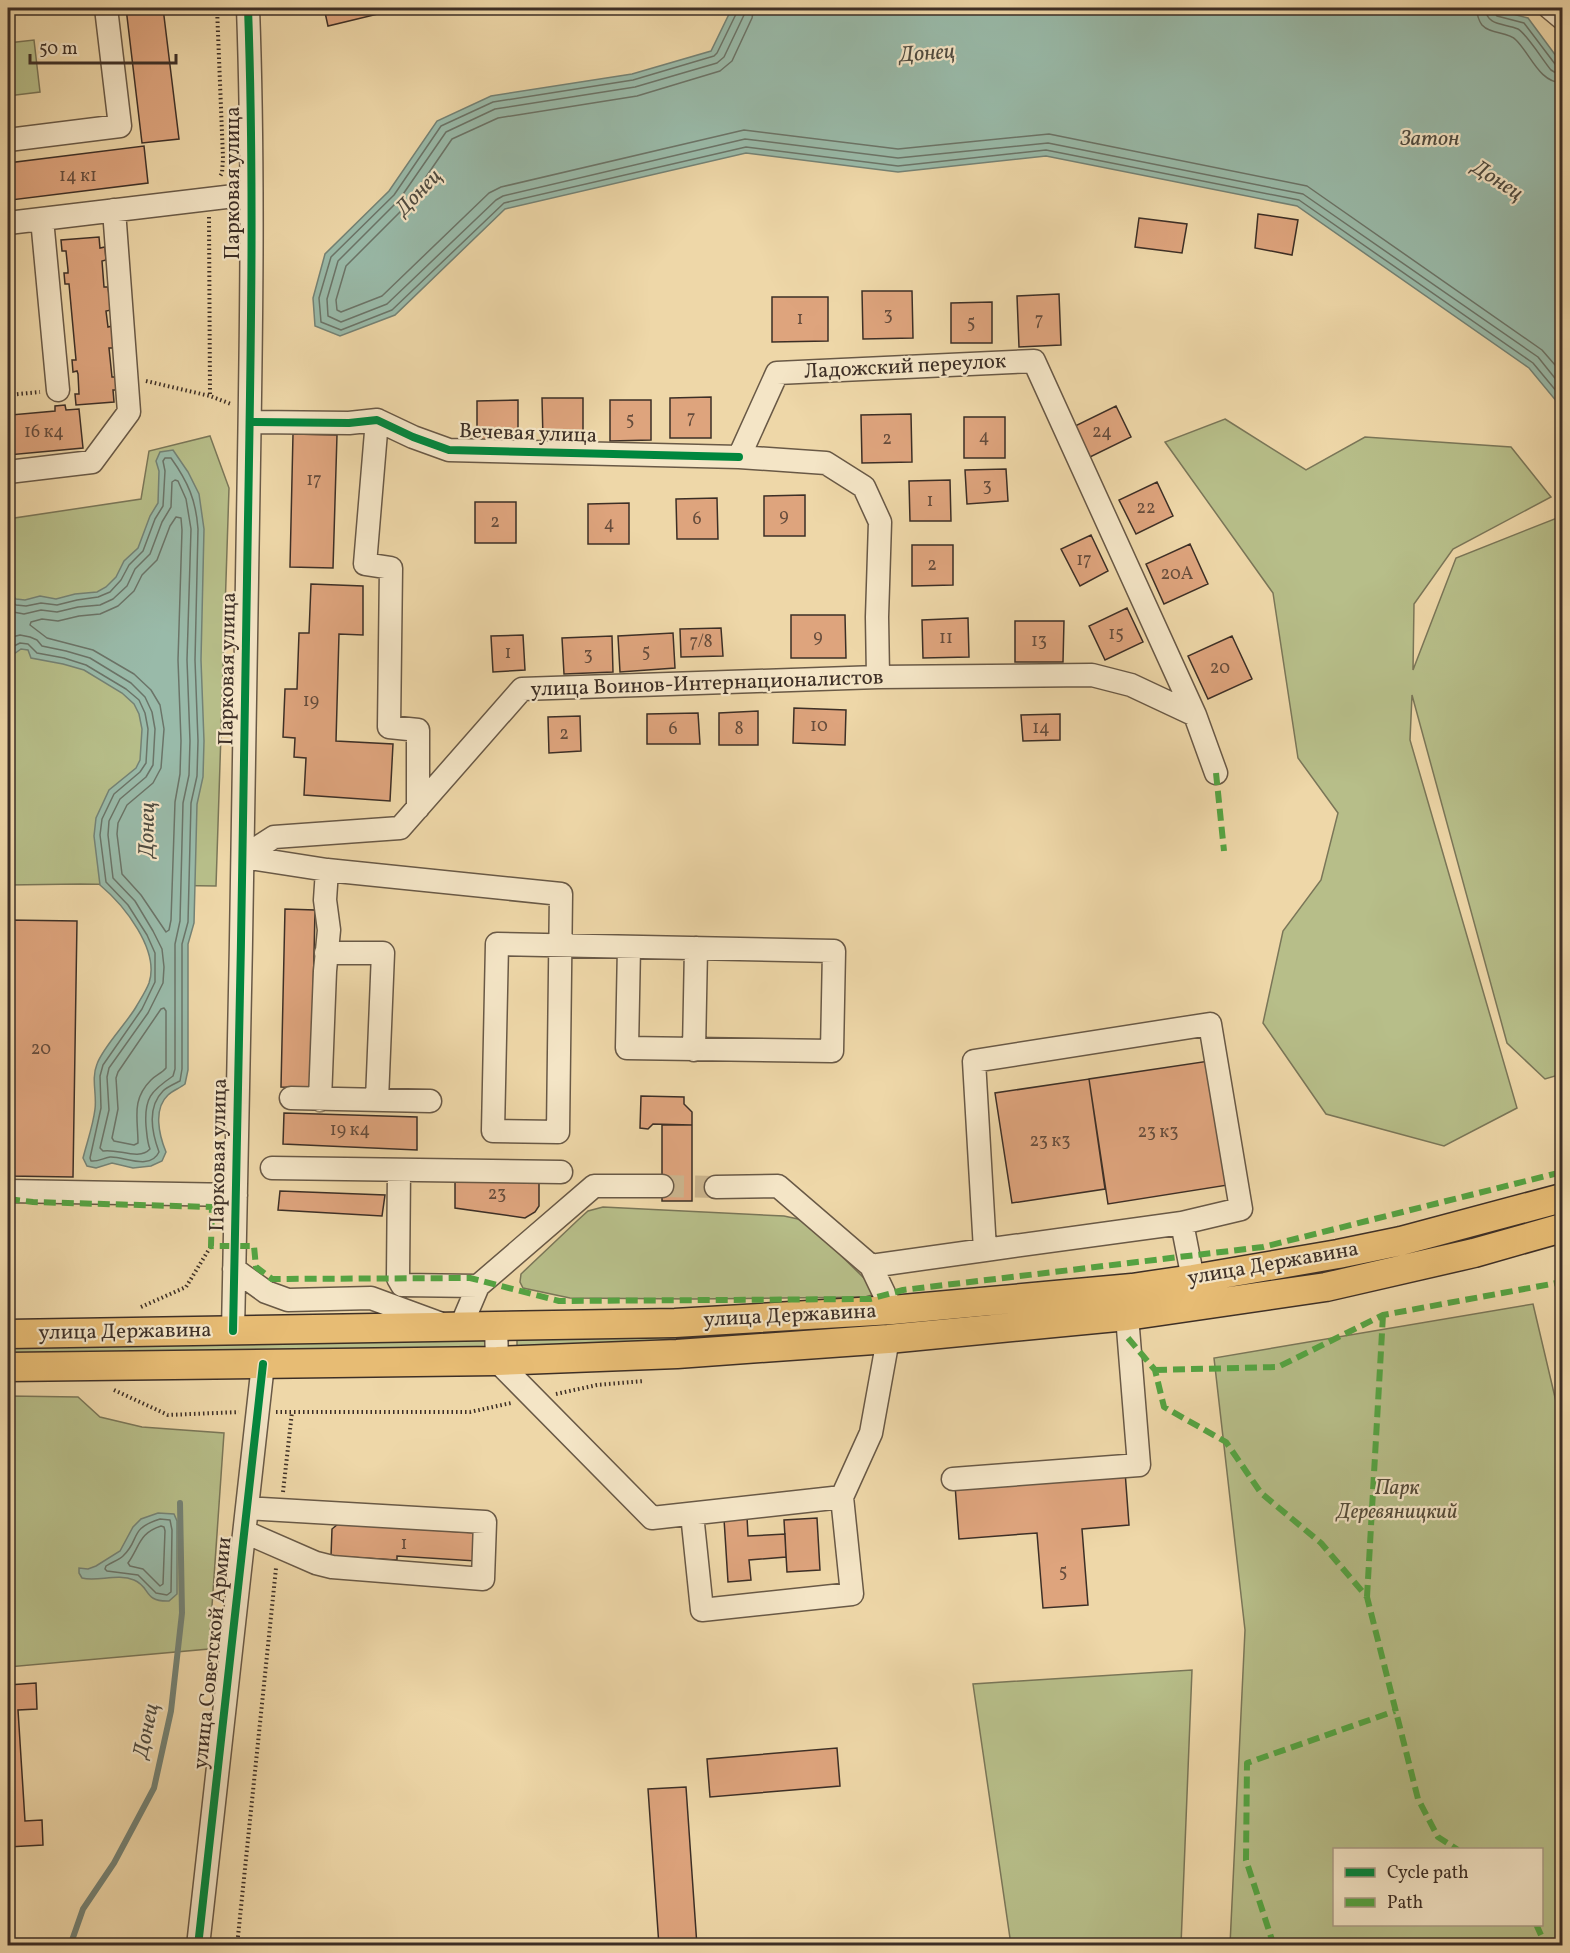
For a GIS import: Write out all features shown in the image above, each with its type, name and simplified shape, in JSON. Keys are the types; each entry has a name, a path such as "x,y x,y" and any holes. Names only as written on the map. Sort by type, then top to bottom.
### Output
{"main road":[{"name":"улица Державина","path":"8,1334 675,1323 892,1310 1132,1288 1193,1279 1401,1241 1563,1198"},
{"name":"улица Державина","path":"8,1367 497,1360 677,1354 888,1339 1127,1316 1326,1287 1474,1253 1563,1228"}],"street":[{"path":"8,140 120,126 106,8"},
{"name":"Парковая улица","path":"233,1331 250,414 251,90 248,8"},
{"path":"1550,8 1563,18"},
{"path":"8,223 251,194"},
{"path":"8,472 92,462 129,412 114,210"},
{"path":"42,219 58,390"},
{"name":"Ладожский переулок","path":"739,457 777,373 1034,361 1195,715"},
{"path":"250,414 349,423 376,420 365,564 391,568 388,727 418,730 418,808"},
{"name":"Вечевая улица","path":"376,420 449,450 739,457 826,463 864,487 880,522 878,677"},
{"name":"улица Воинов-Интернационалистов","path":"243,857 274,837 400,828 522,689 878,677 1092,675 1131,685 1195,715"},
{"path":"1195,715 1216,773"},
{"path":"243,857 327,870 561,894 560,945 558,1132 493,1131 497,944 560,945 834,951 832,1051 627,1048 629,947"},
{"path":"320,1100 328,930 325,900 327,870"},
{"path":"694,1050 696,948"},
{"path":"326,953 383,953 377,1100"},
{"path":"871,1266 985,1250 1182,1222 1241,1209 1210,1024 974,1061 985,1250"},
{"path":"291,1098 430,1101"},
{"path":"272,1168 561,1172"},
{"path":"399,1170 398,1278 402,1285 478,1286"},
{"path":"234,1269 266,1292 288,1300 372,1298 455,1327 478,1286 594,1186 662,1186"},
{"path":"716,1187 778,1186 871,1266 892,1310"},
{"path":"8,1191 236,1195"},
{"path":"1182,1222 1193,1279"},
{"path":"953,1479 1139,1465 1127,1316"},
{"path":"496,1326 497,1360 652,1518 842,1497"},
{"path":"692,1514 702,1610 852,1594 842,1497 872,1433 888,1339"},
{"name":"улица Советской Армии","path":"198,1946 263,1364"},
{"path":"245,1532 316,1563 332,1567 483,1579 485,1522 248,1508"}],"path":[{"path":"126,376 210,396 250,414"},
{"path":"8,395 58,390"},
{"path":"135,1309 186,1287 210,1246"},
{"path":"281,1510 292,1412"},
{"path":"237,1946 278,1546"}],"green space":[{"path":"34,40 40,92 8,96 8,43"},
{"path":"1225,419 1306,470 1365,437 1511,447 1551,497 1453,549 1414,604 1413,670 1456,558 1562,516 1562,1074 1545,1079 1507,1043 1412,695 1410,740 1517,1108 1444,1146 1326,1114 1263,1023 1283,931 1321,880 1338,813 1298,758 1273,593 1165,442"},
{"path":"210,436 229,488 216,886 8,885 8,519 141,499 149,451"},
{"path":"603,1207 784,1216 798,1219 810,1225 871,1285 874,1292 865,1297 570,1298 523,1288 520,1282 521,1274 588,1211"},
{"name":"Парк Деревяницкий","path":"1533,1304 1562,1427 1562,1945 1230,1945 1245,1630 1214,1358"},
{"path":"715,1330 716,1339 517,1347 517,1337"},
{"path":"486,1338 486,1352 8,1357 8,1344"},
{"path":"8,1396 78,1397 100,1417 142,1427 224,1433 209,1649 8,1667"},
{"path":"1192,1670 1181,1945 1011,1945 973,1684"}],"water":[{"name":"Затон","path":"732,8 1489,8 1528,18 1562,64 1562,408 1529,368 1297,206 1046,156 898,172 746,153 505,209 395,315 340,336 315,326 313,298 325,254 389,191 437,121 491,96 632,74 711,51"},
{"path":"173,450 199,494 204,529 201,660 203,777 197,804 194,923 188,944 188,1070 185,1084 168,1095 160,1107 161,1138 166,1152 162,1161 151,1166 133,1168 112,1163 96,1168 87,1166 83,1158 95,1109 95,1070 104,1050 132,1014 145,992 151,970 145,943 138,929 119,904 100,885 94,836 96,818 109,790 136,768 140,760 142,729 134,704 122,693 84,670 31,658 28,650 21,649 14,654 8,651 8,591 16,599 25,600 40,596 56,599 97,592 106,587 116,577 124,561 138,548 150,516 158,503 159,471 156,461 160,452"},
{"path":"158,1513 174,1514 177,1521 177,1594 169,1601 151,1597 143,1586 128,1578 82,1578 79,1568 88,1569 96,1566 120,1551 133,1527 141,1519"}],"building":[{"path":"126,8 163,8 179,139 142,143"},
{"path":"324,8 376,8 378,14 328,26"},
{"path":"144,146 148,183 11,200 8,163"},
{"path":"1258,214 1298,220 1292,255 1255,248"},
{"path":"1139,218 1187,224 1182,253 1135,247"},
{"path":"99,237 100,248 105,247 106,260 102,261 104,287 108,287 111,310 106,311 108,327 112,326 114,348 109,348 112,377 117,377 118,390 113,390 114,402 76,405 75,394 79,394 78,374 77,371 73,372 72,360 76,360 69,284 65,284 64,273 68,273 68,270 66,251 62,251 61,240"},
{"path":"862,291 912,291 913,338 863,339"},
{"path":"1059,294 1061,345 1019,347 1017,296"},
{"path":"772,297 828,297 828,341 772,342"},
{"path":"992,302 992,343 951,343 951,303"},
{"path":"711,397 711,438 670,438 670,398"},
{"path":"542,398 583,398 583,438 543,439"},
{"path":"518,400 518,441 477,441 477,401"},
{"path":"610,400 651,400 651,440 610,441"},
{"path":"65,405 66,410 79,409 83,448 8,455 8,410 11,415 55,411 55,406"},
{"path":"1116,406 1131,437 1088,458 1073,427"},
{"path":"911,414 912,462 862,463 861,415"},
{"path":"964,417 1005,417 1005,458 964,458"},
{"path":"293,434 337,435 333,568 290,567"},
{"path":"1006,469 1008,501 967,504 965,470"},
{"path":"950,480 951,521 910,521 909,481"},
{"path":"1157,482 1173,516 1136,534 1119,500"},
{"path":"805,495 805,536 764,536 764,496"},
{"path":"717,498 718,539 677,539 676,499"},
{"path":"475,502 516,502 516,543 475,543"},
{"path":"629,503 629,544 588,544 588,504"},
{"path":"1091,535 1108,571 1080,586 1061,549"},
{"path":"1190,544 1208,584 1164,604 1146,564"},
{"path":"912,545 953,545 953,585 912,586"},
{"path":"311,584 363,586 363,635 339,634 336,741 393,744 390,801 304,795 306,758 294,757 295,738 283,737 285,689 297,689 299,633 309,633"},
{"path":"1127,608 1143,642 1105,660 1089,626"},
{"path":"791,615 845,615 846,658 791,658"},
{"path":"968,618 969,657 923,658 922,620"},
{"path":"1015,621 1064,621 1063,662 1015,662"},
{"path":"721,628 723,656 681,657 680,629"},
{"path":"673,633 675,668 620,672 618,636"},
{"path":"523,635 525,670 493,672 491,636"},
{"path":"612,636 613,672 564,674 562,638"},
{"path":"1232,636 1252,679 1208,699 1188,656"},
{"path":"794,708 846,710 845,745 793,743"},
{"path":"758,711 758,745 719,745 719,713"},
{"path":"698,713 700,744 647,744 647,714"},
{"path":"1060,714 1060,740 1023,741 1021,715"},
{"path":"580,716 581,751 549,753 548,717"},
{"path":"285,909 315,910 311,1088 281,1087"},
{"path":"8,920 77,921 73,1177 8,1176"},
{"path":"1209,1061 1228,1185 1108,1204 1089,1079"},
{"path":"1089,1079 1105,1189 1012,1203 995,1093"},
{"path":"641,1096 684,1097 684,1104 692,1112 692,1125 653,1124 648,1129 640,1128"},
{"path":"284,1113 417,1117 417,1150 283,1144"},
{"path":"662,1125 692,1125 692,1201 662,1201"},
{"path":"455,1181 539,1182 539,1206 535,1212 525,1218 455,1208"},
{"path":"280,1191 385,1195 382,1216 278,1210"},
{"path":"1125,1471 1129,1525 1082,1529 1088,1605 1043,1608 1037,1533 959,1539 955,1485"},
{"path":"747,1517 748,1536 785,1534 786,1557 749,1560 751,1580 728,1582 724,1519"},
{"path":"817,1518 820,1570 787,1572 784,1520"},
{"path":"338,1524 478,1533 476,1561 397,1556 397,1560 331,1556 332,1529"},
{"path":"36,1683 37,1709 18,1710 25,1821 42,1820 43,1845 8,1847 8,1685"},
{"path":"837,1748 840,1786 710,1797 707,1759"},
{"path":"686,1787 697,1946 659,1946 648,1789"}],"waterway":[{"name":"Донец","path":"70,1946 83,1909 114,1863 154,1788 171,1711 182,1613 180,1503"}],"tunnel":[{"path":"662,1186 716,1187"}],"marked path":[{"path":"1216,773 1224,851"},
{"path":"8,1199 33,1202 212,1207 211,1246 254,1246 256,1267 272,1279 470,1278 559,1301 870,1299 903,1290 1263,1247 1562,1172"},
{"path":"1155,1370 1278,1367 1383,1315 1562,1282"},
{"path":"1367,1597 1383,1315"},
{"path":"1128,1338 1155,1370 1164,1407 1226,1442 1261,1493 1321,1543 1367,1597 1418,1799 1438,1837 1455,1848"},
{"path":"1274,1946 1246,1860 1247,1763 1395,1711"},
{"path":"1537,1926 1546,1946"}],"cycle path":[{"path":"233,1331 252,222 248,8"},
{"path":"250,422 349,423 377,420 413,437 449,450 739,457"},
{"path":"198,1946 263,1364"}]}
